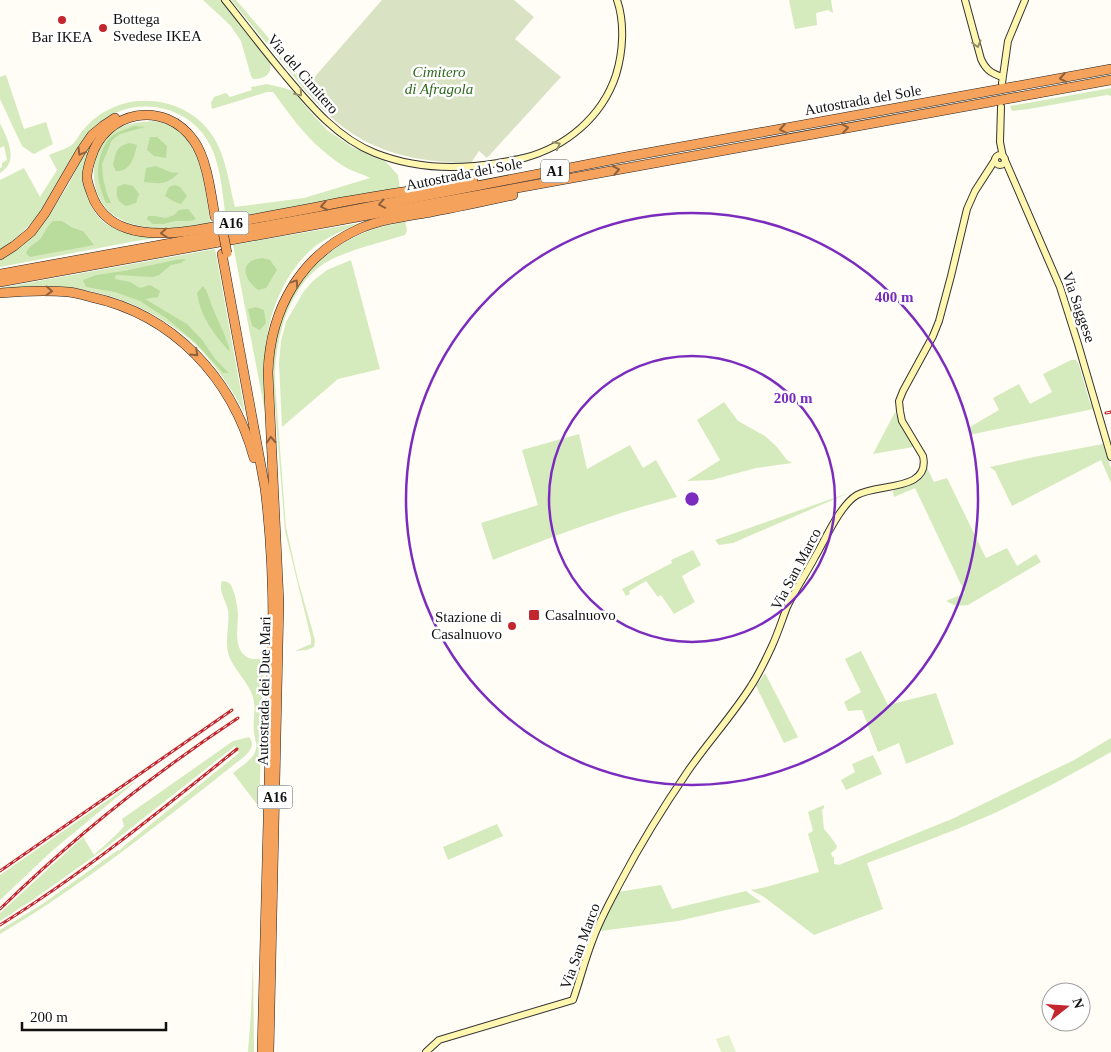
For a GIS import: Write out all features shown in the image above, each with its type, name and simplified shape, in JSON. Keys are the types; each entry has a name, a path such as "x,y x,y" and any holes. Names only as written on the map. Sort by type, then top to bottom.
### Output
{"highway":[{"name":"Autostrada del Sole","path":"0,274 337,213 631,156 1111,69"},
{"name":"Autostrada del Sole","path":"0,282 1111,80"},
{"name":"A16","path":"0,255 31,232 46,213 92,135 120,115 131,112 150,110 164,114 181,120 192,130 208,158 218,216"},
{"name":"A16","path":"218,216 203,159 194,141 181,126 166,118 150,115 132,117 114,125 101,137 93,150 87,177 94,201 102,212 114,222 128,229 153,233 201,229 369,197 631,156"},
{"path":"273,542 269,355 276,321 293,285 303,272 322,253 342,238 363,228 387,221 526,193 588,175"},
{"path":"218,216 273,542"},
{"path":"0,293 34,291 70,292 106,300 132,310 157,323 194,352 225,389 249,441 273,542"},
{"name":"Autostrada dei Due Mari","path":"262,1052 273,542"},
{"name":"Autostrada dei Due Mari","path":"269,1052 279,630 279,602 273,542"}],"main road":[{"name":"Via del Cimitero","path":"225,0 294,87 331,126 374,153 423,166 454,168 487,165 540,153 566,140 587,122 607,95 618,66 621,52 621,23 617,0"},
{"path":"965,0 981,59 985,67 1002,80 1008,41 1025,0"},
{"path":"999,161 1001,107"},
{"name":"Via Saggese","path":"999,161 1009,170 1060,287 1111,456"},
{"name":"Via San Marco","path":"426,1052 439,1040 573,1000 593,938 611,898 629,865 673,793 751,686 772,646 787,607 836,520 857,495 869,490 912,481 921,475 924,469 923,456 902,421 900,401 903,391 933,336 939,321 965,213 985,173 999,161"}],"green space":[{"path":"203,0 220,0 269,59 270,71 268,74 262,78 253,79 241,41 230,25"},
{"path":"231,0 236,0 278,51 285,55 306,87 304,89"},
{"name":"Cimitero di Afragola","path":"382,0 514,0 534,17 515,39 561,77 487,158 479,151 471,163 454,163 420,159 387,151 357,137 338,123 304,89"},
{"path":"789,0 831,0 833,13 828,10 816,13 817,25 795,29"},
{"path":"6,75 24,129 46,122 53,144 34,154 22,146 0,99 0,77"},
{"path":"267,84 293,91 327,130 352,147 386,162 398,175 400,190 226,220 218,165 203,133 190,121 175,113 159,108 141,107 124,110 108,117 94,128 36,218 0,250 0,180 24,168 40,197 57,170 49,155 73,144 87,126 101,114 121,104 136,101 165,103 192,114 203,124 221,151 235,207 304,198 370,178 345,167 323,151 297,124 273,92 267,92 212,109 211,103 214,97 226,93 230,97 252,90 251,87"},
{"path":"1111,88 1111,96 1107,95 1012,111 1010,106"},
{"path":"154,121 175,128 191,144 203,178 211,224 177,228 142,226 120,219 110,212 102,202 94,179 94,166 97,154 103,143 111,133 120,127"},
{"path":"0,123 11,156 6,168 0,173 2,163 7,160 4,146 0,148"},
{"path":"134,126 145,127 120,134 112,140 102,164 103,178 111,203 106,203 98,176 102,152 112,136"},
{"path":"103,131 87,174 85,185 90,204 99,217 110,226 136,234 151,235 195,232 136,241 0,267 0,258 37,230 51,212 69,184 87,147"},
{"path":"150,137 157,137 167,146 166,158 154,156 147,150"},
{"path":"130,143 137,145 131,163 125,169 116,171 113,165 117,150"},
{"path":"156,166 170,172 179,173 163,183 144,182 146,168"},
{"path":"124,184 133,186 139,194 136,203 126,206 119,200 117,187"},
{"path":"175,185 180,187 187,196 181,204 165,196 169,187"},
{"path":"188,209 196,219 153,224 147,219 148,216 166,218 174,215 179,210"},
{"path":"53,221 62,221 73,228 83,231 94,245 30,257 26,253 27,250 41,238"},
{"path":"405,221 407,230 405,235 349,252 332,259 317,269 305,281 295,296 281,330 277,348 275,383 286,527 298,580 315,640 314,647 295,651 311,644 311,638 285,531 273,381 275,349 280,325 287,303 294,291 303,278 324,257 348,240 361,234"},
{"path":"360,223 330,237 313,248 296,267 282,289 269,325 266,348 267,422 233,245"},
{"path":"215,249 245,414 235,395 202,351 181,332 151,313 119,299 86,290 69,288 0,290 0,288"},
{"path":"262,258 270,260 277,270 266,288 258,290 249,281 245,269 251,261"},
{"path":"186,259 181,263 171,265 159,275 153,277 116,275 115,279 130,282 140,288 150,285 160,291 158,297 145,299 187,324 203,341 215,359 229,373 223,373 195,342 166,318 140,301 115,292 86,287 83,280 96,275"},
{"path":"351,260 380,369 338,379 282,427 279,363 281,341 286,322 304,291 313,281 327,270"},
{"path":"203,286 230,352 205,318 197,293"},
{"path":"256,307 264,310 266,323 260,330 252,326 248,309"},
{"path":"1071,360 1076,360 1079,365 1093,409 969,435 968,428 999,410 993,398 1019,384 1030,404 1052,392 1043,374"},
{"path":"724,402 738,421 765,436 792,463 756,468 712,480 687,481 720,460 697,420"},
{"path":"895,412 913,447 873,454"},
{"path":"579,434 587,469 630,445 643,468 656,460 677,497 607,518 493,560 481,523 538,505 522,450"},
{"path":"1103,444 1111,469 1111,483 1101,460 1012,506 995,471 990,467 1034,457"},
{"path":"927,468 934,482 947,478 986,558 1007,548 1017,566 1036,554 1041,562 968,605 956,606 946,601 965,593 915,488 894,497 893,493 893,490 918,482"},
{"path":"851,492 733,543 719,545 715,540"},
{"path":"693,550 701,565 682,576 695,602 674,614 661,595 658,597 646,581 629,591 630,594 626,596 622,589 672,563 671,560"},
{"path":"222,581 229,583 235,596 238,614 237,633 241,652 252,659 264,659 259,807 233,773 251,758 256,749 254,708 251,692 229,656 227,645 228,610 222,592"},
{"path":"861,651 888,705 936,693 954,744 906,764 899,743 878,752 862,710 848,711 844,702 861,692 845,659"},
{"path":"765,673 798,737 784,743 756,686"},
{"path":"249,737 252,747 245,756 95,872 0,934 0,930 44,903 119,851 239,753 235,746 103,850 0,921 0,913 83,837 94,855 124,826 122,819 233,741"},
{"path":"1111,738 1111,752 1004,809 867,863 883,909 814,935 764,897 751,890 819,872 808,834 813,831 808,812 824,805 822,810 824,829 837,846 831,853 834,858 834,864 839,865 954,818 1074,760"},
{"path":"873,755 882,774 846,790 841,780 855,772 852,764"},
{"path":"134,782 53,850 0,900 0,875"},
{"path":"497,824 503,836 448,860 443,847"},
{"path":"661,885 672,909 746,891 761,902 678,921 600,931 618,892"},
{"path":"253,959 254,1052 248,1052 251,1012"},
{"path":"729,1035 736,1052 721,1052 716,1039"}],"railway":[{"path":"1106,413 1111,412"},
{"path":"0,871 232,710"},
{"path":"0,909 85,832 175,761 238,718"},
{"path":"0,925 92,863 237,749"}],"place":[{"name":"Bar IKEA","path":"62,20"},
{"name":"Bottega Svedese IKEA","path":"103,28"},
{"name":"Casalnuovo","path":"534,615"},
{"name":"Stazione di Casalnuovo","path":"512,626"}]}
